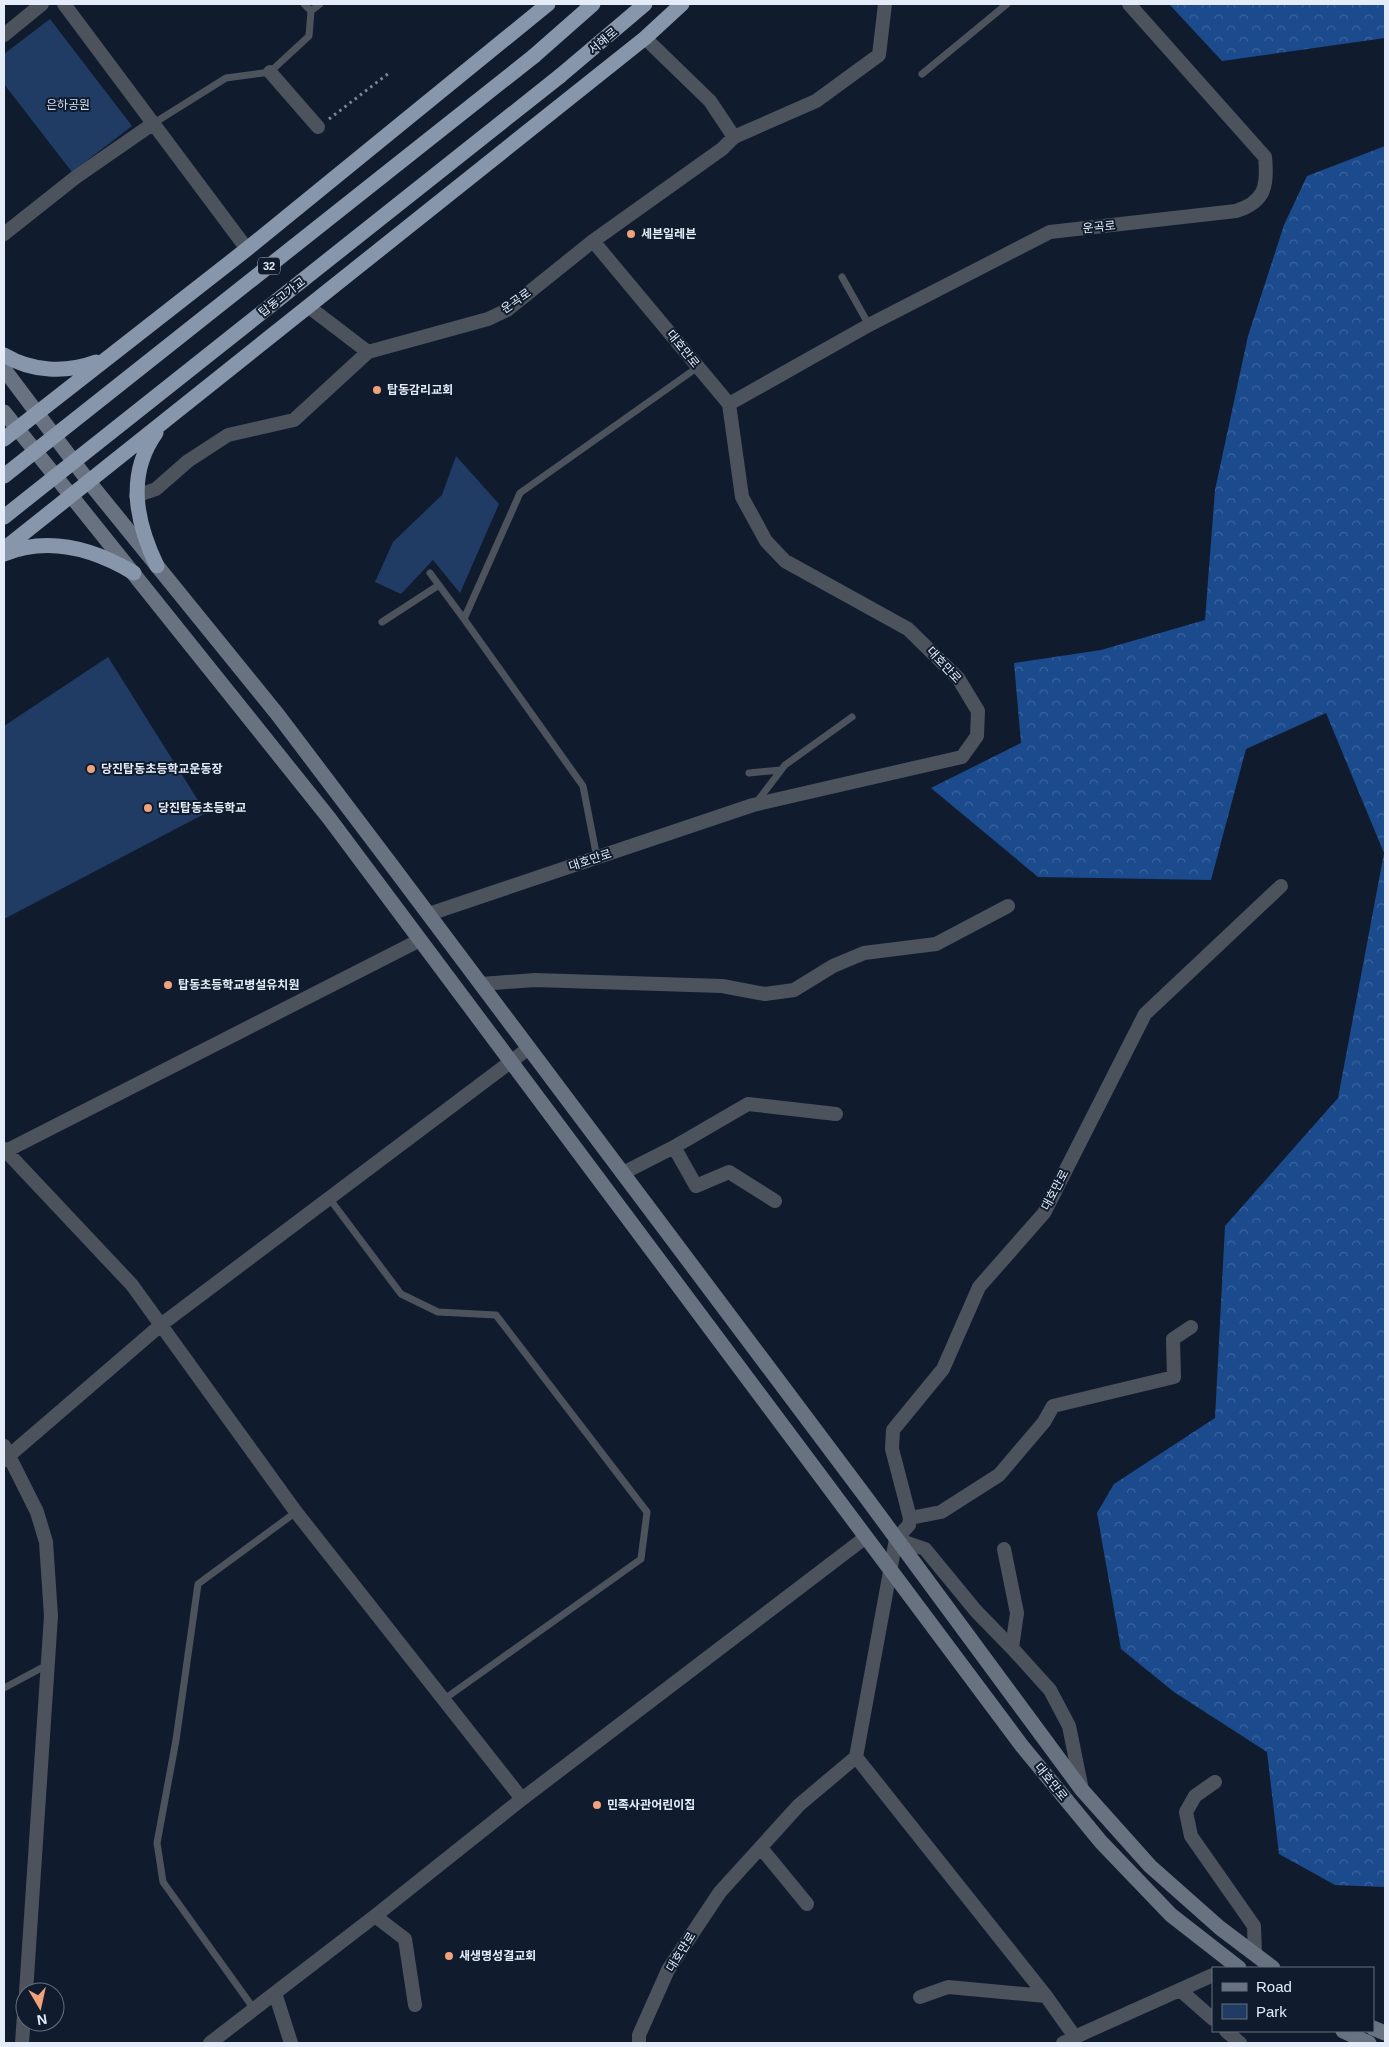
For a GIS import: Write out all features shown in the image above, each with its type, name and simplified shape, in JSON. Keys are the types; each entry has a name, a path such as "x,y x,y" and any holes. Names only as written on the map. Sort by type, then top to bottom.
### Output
{"highway":[{"path":"4,439 247,249 548,4"},
{"name":"32","path":"4,476 534,56 594,4"},
{"name":"서해로","path":"560,76 645,4"},
{"path":"4,549 645,38 682,4"},
{"name":"탑동고가교","path":"4,517 560,76"},
{"path":"4,355 23,364 48,370 75,368 107,358"},
{"path":"157,566 143,531 136,496 136,480 144,452 157,432 176,412"},
{"path":"4,554 41,546 67,546 108,558 134,573"}],"main road":[{"name":"대호만로","path":"4,369 89,482 278,716 429,914 1082,1790 1150,1866 1220,1928 1272,1967"},
{"name":"대호만로","path":"4,412 329,818 1022,1746 1101,1842 1171,1915 1235,1967"},
{"path":"1345,2032 1369,2043"}],"street":[{"path":"4,35 42,4"},
{"path":"64,4 247,249"},
{"name":"운곡로","path":"136,496 156,488 188,461 228,435 294,420 368,352 488,319 507,310 593,241 722,149 734,137 816,101 879,55 885,4"},
{"name":"운곡로","path":"729,404 869,324 1050,232 1236,211 1251,206 1262,194 1267,176 1265,157 1129,4"},
{"path":"645,38 710,101 734,137"},
{"path":"270,72 318,127"},
{"path":"4,234 76,177 154,124"},
{"name":"대호만로","path":"429,914 755,805 962,757 978,736 978,711 958,678 908,629 785,561 766,542 742,497 734,452 729,404 593,241"},
{"path":"309,307 368,352"},
{"name":"대호만로","path":"1082,1790 1068,1726 1050,1690 976,1611 924,1549 909,1522 892,1449 893,1430 943,1368 979,1287 1044,1213 1145,1014 1280,886"},
{"path":"481,984 535,980 722,986 765,994 794,990 833,966 864,953 936,944 1008,906"},
{"path":"420,940 5,1150 132,1284 296,1512 522,1799"},
{"path":"27,1982 52,1616 46,1542 37,1512 6,1455 162,1324 529,1048"},
{"path":"623,1173 674,1147 748,1104 836,1114"},
{"path":"674,1147 696,1186 729,1172 775,1201"},
{"path":"1192,1328 1173,1339 1174,1377 1053,1406 1044,1422 1000,1475 941,1512 909,1522 896,1539 856,1757 1046,1996 1069,2040 1212,1976"},
{"path":"210,2043 375,1916 522,1799 866,1537"},
{"path":"896,1539 924,1549"},
{"path":"1004,1549 1017,1613 1012,1648"},
{"name":"대호만로","path":"639,2043 639,2036 668,1970 720,1892 799,1805 856,1757"},
{"path":"1215,1782 1195,1796 1186,1812 1191,1836 1254,1926 1255,1954"},
{"path":"761,1848 807,1904"},
{"path":"375,1916 405,1939 415,2005"},
{"path":"920,1997 948,1987 1046,1996"},
{"path":"1180,1990 1212,2018"},
{"path":"275,1993 291,2043"},
{"path":"1227,2032 1240,2043"}],"lane":[{"path":"154,124 226,78 270,72 309,36 310,11 304,4"},
{"path":"310,11 320,4"},
{"path":"922,74 1008,4"},
{"path":"842,277 869,324"},
{"path":"464,619 520,493 698,367"},
{"path":"430,572 583,786 597,858"},
{"path":"382,622 439,585"},
{"path":"755,805 781,770 852,717"},
{"path":"749,773 781,770"},
{"path":"329,1198 401,1294 438,1312 496,1316 647,1512 641,1559 444,1700"},
{"path":"254,2009 163,1882 157,1843 176,1740 198,1584 296,1512"},
{"path":"4,1688 50,1663"}],"path":[{"path":"318,127 389,73"}],"green space":[{"path":"1169,4 1385,4 1385,38 1222,61"},
{"name":"은하공원","path":"50,19 132,126 72,172 4,84 4,54"},
{"path":"1385,146 1385,1887 1335,1885 1279,1854 1267,1752 1174,1692 1121,1649 1097,1513 1114,1484 1215,1418 1225,1226 1338,1098 1384,853 1326,713 1246,749 1211,880 1038,877 931,788 1021,743 1014,663 1101,650 1205,620 1215,490 1248,336 1284,225 1307,176"},
{"path":"456,456 499,504 460,593 433,560 401,594 375,582 393,542 442,495"},
{"name":"당진탑동초등학교운동장","path":"108,657 206,813 4,919 4,726"}],"place":[{"name":"세븐일레븐","path":"631,234"},
{"name":"탑동감리교회","path":"377,390"},
{"name":"당진탑동초등학교운동장","path":"91,769"},
{"name":"당진탑동초등학교","path":"148,808"},
{"name":"탑동초등학교병설유치원","path":"168,985"},
{"name":"민족사관어린이집","path":"597,1805"},
{"name":"새생명성결교회","path":"449,1956"}]}
